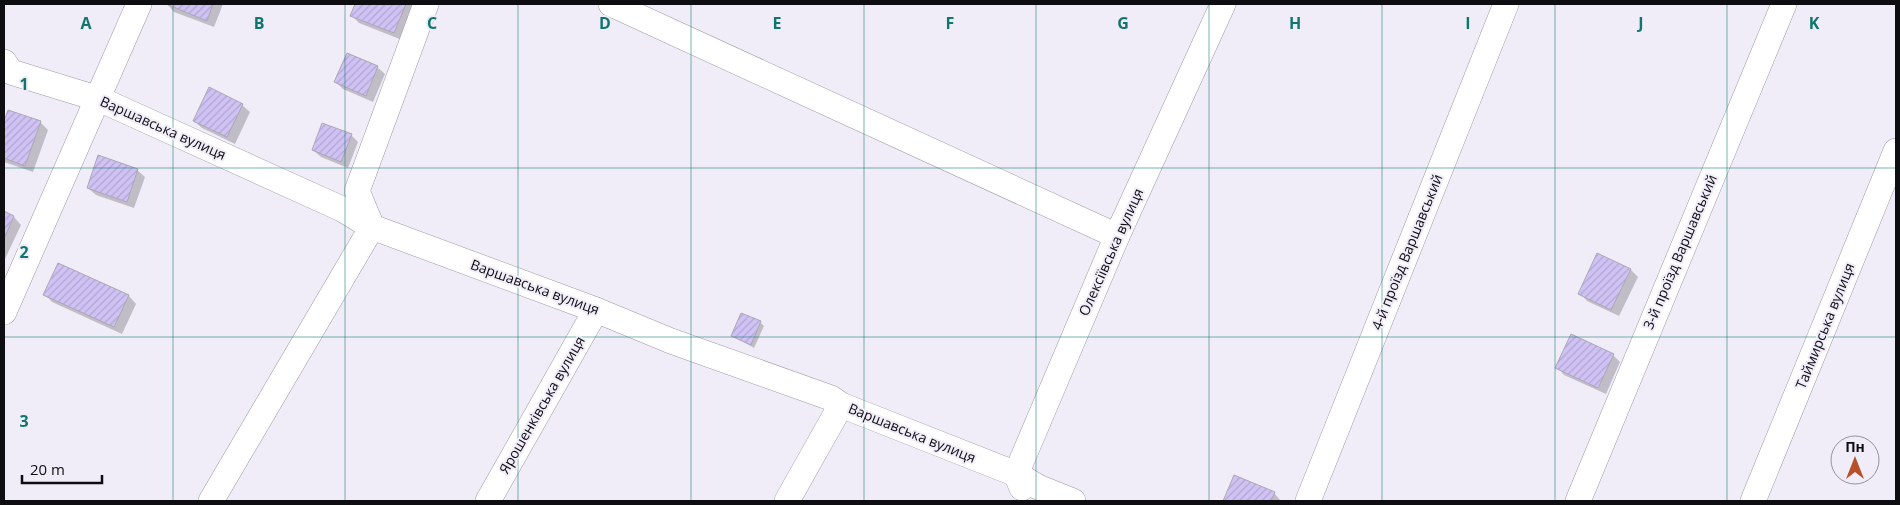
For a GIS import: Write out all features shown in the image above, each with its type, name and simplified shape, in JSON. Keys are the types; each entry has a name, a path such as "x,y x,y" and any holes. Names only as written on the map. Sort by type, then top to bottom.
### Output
{"street":[{"path":"4,312 99,99 139,4"},
{"path":"211,501 372,227 356,190 426,4"},
{"path":"611,4 1117,236"},
{"name":"Олексіївська вулиця","path":"1016,474 1117,236 1223,4"},
{"name":"4-й проїзд Варшавський","path":"1308,501 1506,4"},
{"name":"3-й проїзд Варшавський","path":"1578,501 1784,4"},
{"name":"Варшавська вулиця","path":"4,62 10,72 99,99 342,209 372,227 596,310 671,341 831,398 841,405 1016,474 1038,487 1073,501"},
{"name":"Таймирська вулиця","path":"1753,501 1896,151"},
{"name":"Ярошенківська вулиця","path":"488,501 596,310"},
{"path":"787,501 841,405"},
{"path":"1016,474 1028,501"}],"building":[{"path":"166,4 213,4 207,21"},
{"path":"355,4 406,4 394,33 350,16"},
{"path":"347,53 378,66 366,96 334,82"},
{"path":"209,87 243,104 227,137 193,121"},
{"path":"8,110 41,121 25,166 4,158 4,121"},
{"path":"322,123 352,134 341,162 312,150"},
{"path":"98,155 138,169 127,202 87,188"},
{"path":"4,211 14,216 4,239"},
{"path":"1597,253 1631,269 1611,310 1578,294"},
{"path":"58,263 129,295 114,327 43,295"},
{"path":"741,313 761,321 751,345 731,336"},
{"path":"1571,334 1614,354 1598,388 1555,368"},
{"path":"1234,475 1275,492 1271,501 1223,501"}]}
